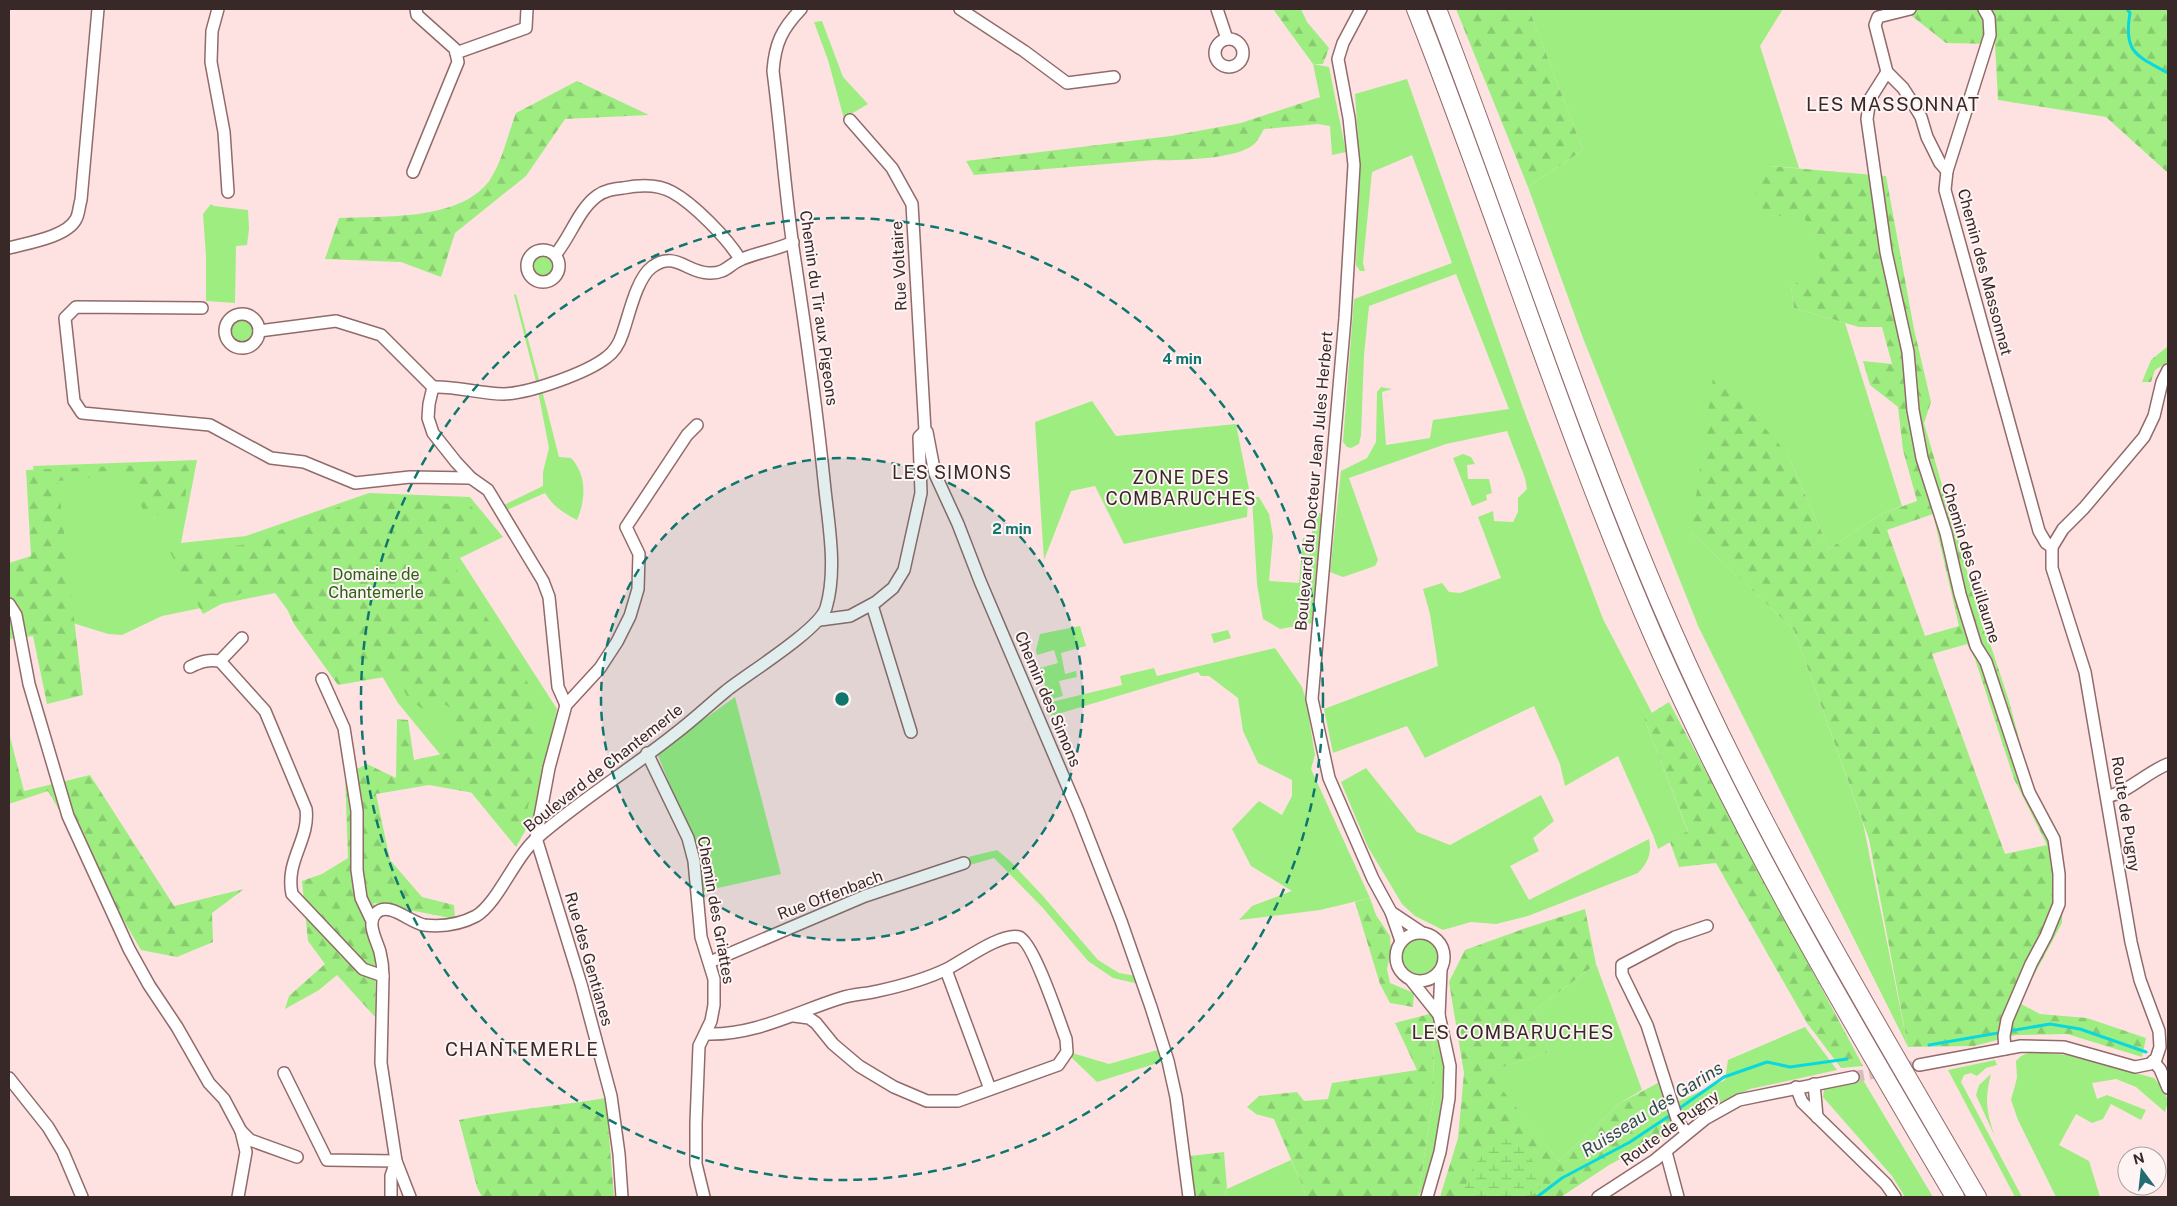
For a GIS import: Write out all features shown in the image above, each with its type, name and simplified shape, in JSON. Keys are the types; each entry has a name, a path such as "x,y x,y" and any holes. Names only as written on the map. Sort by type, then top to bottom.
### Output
{"highway":[{"path":"1416,9 1474,160 1582,458 1656,642 1714,765 1758,852 1837,995 1955,1197"},
{"path":"1437,9 1485,134 1607,470 1646,571 1703,699 1809,907 1977,1197"}],"street":[{"path":"9,248 58,234 70,227 76,219 81,200 98,9"},
{"path":"218,9 212,31 211,62 224,132 228,192"},
{"path":"413,172 458,62 455,49 417,15 416,9"},
{"path":"456,53 526,28 527,9"},
{"name":"Chemin du Tir aux Pigeons","path":"801,9 787,24 775,48 773,71 793,246 814,397 830,542 830,582 826,609 820,620"},
{"path":"960,9 1024,51 1067,83 1114,77"},
{"path":"1217,9 1227,39"},
{"name":"Boulevard du Docteur Jean Jules Herbert","path":"1361,9 1343,43 1338,59 1349,118 1354,165 1345,318 1312,699 1329,778 1373,879 1391,912 1421,932"},
{"path":"1910,9 1878,18 1875,25 1887,72 1903,88 1912,102 1921,117 1927,137 1940,163 1947,170"},
{"name":"Chemin des Massonnat","path":"1984,9 1989,18 1990,35 1947,170 1945,190 2035,516 2042,538 2052,547"},
{"name":"Chemin des Guillaume","path":"1887,72 1870,99 1867,119 1886,252 1908,352 1913,410 1922,458 1946,533 1960,594 1976,646 1986,662 2029,792 2054,839 2056,849 2059,874 2059,904 2046,936 2031,964 2005,1031 2005,1049"},
{"name":"Rue Voltaire","path":"850,120 892,168 912,204 925,431"},
{"path":"555,255 585,210 597,196 609,190 646,186 672,192 698,212 732,246 740,259"},
{"path":"259,330 336,321 381,335 433,387 449,386 490,393 513,393 539,387 590,367 608,357 618,345 631,313 637,289 652,267 666,260 679,261 708,274 726,271 740,259 793,246"},
{"path":"202,308 76,307 66,318 74,401 82,413 210,425 270,458 304,462 356,483 410,477 471,478"},
{"name":"Route de Pugny","path":"2153,1061 2159,1053 2164,1029 2136,965 2085,672 2052,568 2052,547 2057,536 2084,508 2144,437 2154,416 2162,382 2168,370"},
{"path":"433,387 428,418 433,433 471,478 488,490 543,581 549,597 558,688 566,705"},
{"path":"536,838 549,768 566,705 600,668 617,642 630,616 638,589 639,554 626,527 654,482 687,435 697,425"},
{"path":"820,620 845,618 872,605 893,588 904,570 920,493 921,472 918,442 919,437 925,431"},
{"name":"Chemin des Simons","path":"925,431 929,435 929,447 935,474 958,524 980,581 1081,820 1144,986 1168,1061 1176,1097 1189,1197"},
{"name":"Chemin des Massonnat","path":"2035,516 2044,528 2057,536"},
{"path":"9,604 16,615 29,684 66,804 141,971 209,1083 224,1099 241,1131 246,1152 238,1197"},
{"path":"872,605 911,732"},
{"path":"826,609 845,618"},
{"name":"Boulevard de Chantemerle","path":"371,920 381,910 388,909 424,925 460,924 480,914 519,858 536,838 647,753 674,735 741,679 820,620"},
{"path":"220,661 242,638"},
{"path":"190,668 200,662 220,661 265,711 306,809 308,822 290,869 289,880 292,894 363,969 383,970"},
{"path":"322,679 344,728 357,811 357,870 361,898 371,920 383,970 381,1063 396,1161 410,1197"},
{"name":"Chemin des Griattes","path":"647,753 688,838 694,862 701,937 714,979 714,1005 711,1021 699,1046 696,1164 704,1197"},
{"path":"2107,797 2118,794 2168,764"},
{"name":"Rue des Gentianes","path":"536,838 581,984 609,1089 620,1154 622,1197"},
{"name":"Rue Offenbach","path":"710,962 865,896 964,863"},
{"path":"1391,912 1401,941"},
{"path":"1687,1134 1678,1122 1672,1107 1648,1025 1622,974 1622,965 1674,938 1707,926"},
{"path":"1427,1197 1440,1152 1449,1098 1450,1066 1439,1015 1441,970 1445,958 1441,944 1436,938 1421,932 1414,933 1401,941 1396,953 1396,960 1401,972 1411,980 1439,1015"},
{"path":"706,1034 724,1035 743,1032 794,1016 843,997 877,992 908,984 946,970 1010,936 1020,937 1027,942 1066,1040 1067,1052 1058,1065 958,1101 928,1101 894,1087 859,1066 833,1044 810,1018 794,1016"},
{"path":"946,970 990,1089"},
{"path":"1411,980 1424,981 1431,979 1441,970"},
{"path":"816,1023 817,1014 823,1005"},
{"path":"711,1021 724,1028 743,1032"},
{"path":"1919,1065 2005,1049 2035,1046 2064,1047 2135,1067 2143,1066 2153,1061 2160,1069 2168,1088"},
{"path":"284,1073 328,1160 396,1161"},
{"name":"Route de Pugny","path":"1598,1197 1666,1152 1723,1107 1739,1100 1796,1087 1854,1077"},
{"path":"9,1078 29,1106 48,1127 63,1152 82,1197"},
{"path":"1814,1084 1817,1117"},
{"path":"1796,1087 1802,1102 1886,1184 1894,1197"},
{"path":"241,1131 250,1140 297,1157"},
{"path":"1666,1152 1678,1197"},
{"path":"391,1197 391,1176 396,1161"}],"green space":[{"path":"1273,9 1301,9 1307,22 1329,48 1323,64 1313,64"},
{"path":"1456,9 1529,9 1583,150 1528,187"},
{"path":"1529,9 1783,9 1760,46 1799,168 1768,166 1766,215 1804,216 1823,264 1791,287 1794,308 1845,323 1902,506 1881,514 1829,549 1787,453 1691,532 1794,630 1863,823 1908,1047 1699,628 1583,338 1528,187 1583,150"},
{"path":"1903,9 2168,9 2168,173 2106,117 1998,100 1995,44 1946,43"},
{"path":"822,21 843,77 868,104 851,114 846,126 828,60 814,22"},
{"path":"1313,64 1329,67 1346,152 1332,155 1330,126 1318,124 1320,111 1314,106 1320,97"},
{"path":"1407,79 1523,408 1603,619 1652,713 1644,718 1688,832 1658,849 1618,756 1565,786 1560,764 1534,706 1425,758 1407,726 1333,753 1324,709 1438,666 1430,614 1423,589 1442,583 1449,592 1460,593 1501,578 1478,517 1493,511 1494,521 1513,522 1518,512 1518,498 1527,489 1525,478 1507,431 1446,444 1349,478 1378,560 1375,566 1343,577 1330,572 1341,471 1367,458 1376,442 1377,392 1381,387 1392,389 1382,392 1386,445 1430,438 1433,420 1509,409 1456,274 1369,306 1364,355 1361,435 1359,444 1351,448 1347,447 1343,442 1354,299 1452,263 1412,155 1372,172 1363,263 1365,271 1360,271 1356,265 1359,156 1355,94"},
{"path":"577,81 649,115 565,119 526,176 455,233 441,277 401,262 325,259 339,218 400,216 422,213 443,209 462,202 479,192 495,171 516,113"},
{"path":"1320,97 1314,106 1321,111 1318,124 1264,129 1253,145 1245,150 1220,156 974,175 966,161 1171,136 1241,123"},
{"path":"1768,166 1886,176 1914,329 1931,402 1924,423 1974,595 2009,701 2031,784 2063,863 2062,923 2019,1003 2040,1014 2087,1018 2146,1038 2142,1057 2067,1034 2016,1035 1974,1046 1908,1047 1869,839 1794,630 1691,532 1714,371 1787,453 1829,549 1881,514 1917,501 1903,450 1898,407 1870,385 1863,361 1892,364 1882,327 1859,327 1794,308 1791,287 1822,263 1804,217 1766,215 1749,181","holes":["1933,514 1959,626 1925,636 1887,530","1967,644 1975,659 2014,779 2047,845 2005,854 1932,654"]},
{"path":"211,204 248,210 249,229 247,245 236,246 235,303 206,301 206,256 203,214"},
{"path":"542,256 550,259 553,267 550,275 542,278 534,275 531,267 534,259"},
{"path":"516,294 539,380 536,381 514,295"},
{"path":"243,320 251,323 254,331 251,339 243,342 235,339 232,331 235,323"},
{"path":"2168,346 2168,362 2155,370 2151,382 2142,382 2151,360"},
{"path":"542,390 559,457 571,458 580,472 583,496 577,520 559,509 545,493 507,510 504,505 543,486 543,472 549,448 538,391"},
{"path":"1092,401 1116,436 1236,424 1249,489 1247,517 1124,544 1095,486 1071,491 1044,560 1035,422"},
{"path":"1463,454 1471,457 1475,464 1467,465 1468,479 1489,479 1492,493 1486,495 1487,500 1472,506 1453,458"},
{"name":"Domaine de Chantemerle","path":"197,460 181,543 246,536 369,493 470,497 503,537 460,558 557,709 537,810 516,847 398,703 379,671 337,677 275,593 162,616 122,635 108,634 60,619 33,466"},
{"path":"190,463 183,513 146,516 131,484 116,475 58,481 83,695 47,704 33,636 9,639 9,563 31,556 26,470"},
{"name":"Domaine de Chantemerle","path":"366,496 471,506 493,535 448,556 538,699 532,791 519,842 485,795 429,785 376,794 390,860 422,897 454,905 455,919 374,903 376,1018 337,975 319,990 285,1009 289,996 325,964 308,941 302,881 322,874 348,858 345,775 367,764 396,778 397,719 408,720 414,760 456,751 453,710 443,703 429,713 409,700 396,675 338,685 294,624 272,576 203,614 170,552 242,545"},
{"path":"1252,497 1259,497 1269,514 1273,536 1269,581 1299,583 1303,538 1312,538 1312,512 1325,514 1318,622 1280,629 1263,619 1257,584"},
{"path":"1080,626 1086,646 1061,653 1065,674 1076,671 1077,677 1059,681 1063,696 1049,700 1040,668 1058,663 1054,650 1037,655 1036,650 1040,634"},
{"path":"1228,630 1231,638 1214,643 1211,634"},
{"path":"1275,648 1302,687 1315,755 1311,769 1370,898 1320,910 1239,920 1252,906 1292,891 1251,866 1232,829 1259,801 1282,815 1292,796 1292,780 1258,763 1243,731 1238,698 1209,676 1201,676 1198,672 1051,716 1047,703 1122,685 1120,676 1154,668 1157,676"},
{"path":"735,697 781,874 700,892 691,837 657,753"},
{"path":"1669,702 1863,1066 1841,1068 1807,1023 1716,863 1679,867 1670,842 1688,831 1644,718"},
{"path":"9,733 24,791 90,775 174,906 244,889 212,913 213,942 177,957 141,950 48,791 9,804"},
{"path":"1366,768 1417,832 1450,845 1541,795 1554,821 1533,838 1539,851 1510,866 1529,900 1649,839 1650,849 1648,858 1638,873 1528,916 1496,924 1471,922 1443,930 1415,916 1402,904 1368,847 1341,782"},
{"path":"997,850 1042,895 1098,960 1119,973 1136,976 1139,984 1113,978 1088,961 1042,907 994,858 970,865 968,857"},
{"path":"1370,898 1376,915 1390,936 1391,951 1387,969 1390,983 1414,993 1413,1007 1390,1003 1380,984 1355,902"},
{"path":"1585,909 1596,964 1534,1011 1549,1052 1488,1072 1559,1161 1620,1103 1658,1083 1673,1125 1669,1133 1609,1165 1561,1197 1440,1197 1458,1138 1464,1073 1449,982 1465,950"},
{"path":"1420,938 1434,943 1439,957 1434,971 1420,976 1406,971 1401,957 1406,943"},
{"path":"1596,964 1642,1090 1620,1103 1559,1161 1487,1072 1549,1052 1534,1011"},
{"path":"1433,1013 1442,1054 1443,1086 1434,1149 1424,1185 1418,1197 1434,1093"},
{"path":"1433,1013 1434,1093 1418,1197 1303,1197 1305,1192 1274,1119 1256,1114 1247,1107 1259,1096 1297,1092 1304,1101 1328,1099 1332,1083 1417,1070 1395,1023"},
{"path":"1805,1027 1837,1070 1750,1089 1683,1119 1677,1102 1725,1080 1728,1060"},
{"path":"1161,1049 1164,1061 1097,1082 1070,1056 1072,1053 1109,1064"},
{"path":"2031,1052 2069,1055 2154,1078 2163,1089 2168,1101 2165,1112 2136,1087 2116,1079 2092,1083 2097,1099 2107,1095 2146,1110 2141,1120 2111,1104 2103,1119 2092,1123 2076,1114 2059,1145 2089,1161 2100,1197 2056,1197 2018,1120 2011,1100 2017,1078 2016,1061 2021,1056"},
{"path":"1995,1060 1997,1065 1986,1068 1977,1076 1971,1073 1964,1075 1961,1082 2022,1197 2015,1197 1948,1070"},
{"path":"1991,1074 1987,1106 1995,1137 1976,1095 1979,1085"},
{"path":"1863,1080 1933,1197 1905,1197 1892,1176 1823,1097 1824,1089"},
{"path":"606,1098 614,1197 482,1197 477,1187 459,1120"},
{"path":"1494,1140 1517,1140 1531,1158 1544,1183 1531,1197 1461,1197 1472,1169"},
{"path":"1224,1152 1227,1189 1223,1197 1194,1197 1190,1156"},
{"path":"1291,1160 1305,1192 1303,1197 1223,1197 1227,1189"}],"waterway":[{"path":"2127,9 2130,13 2129,37 2135,52 2168,73"},
{"name":"Ruisseau des Garins","path":"1929,1045 2050,1024 2080,1029 2146,1052"},
{"name":"Ruisseau des Garins","path":"1677,1110 1724,1077 1767,1062 1790,1067 1847,1059"},
{"name":"Ruisseau des Garins","path":"1537,1197 1562,1178 1630,1142 1672,1114"}],"tunnel":[{"path":"1853,1077 1919,1065"}],"district":[{"name":"LES MASSONNAT","path":"1893,104"},
{"name":"LES SIMONS","path":"952,472"},
{"name":"ZONE DES COMBARUCHES","path":"1181,487"},
{"name":"LES COMBARUCHES","path":"1513,1032"},
{"name":"CHANTEMERLE","path":"522,1049"}]}
